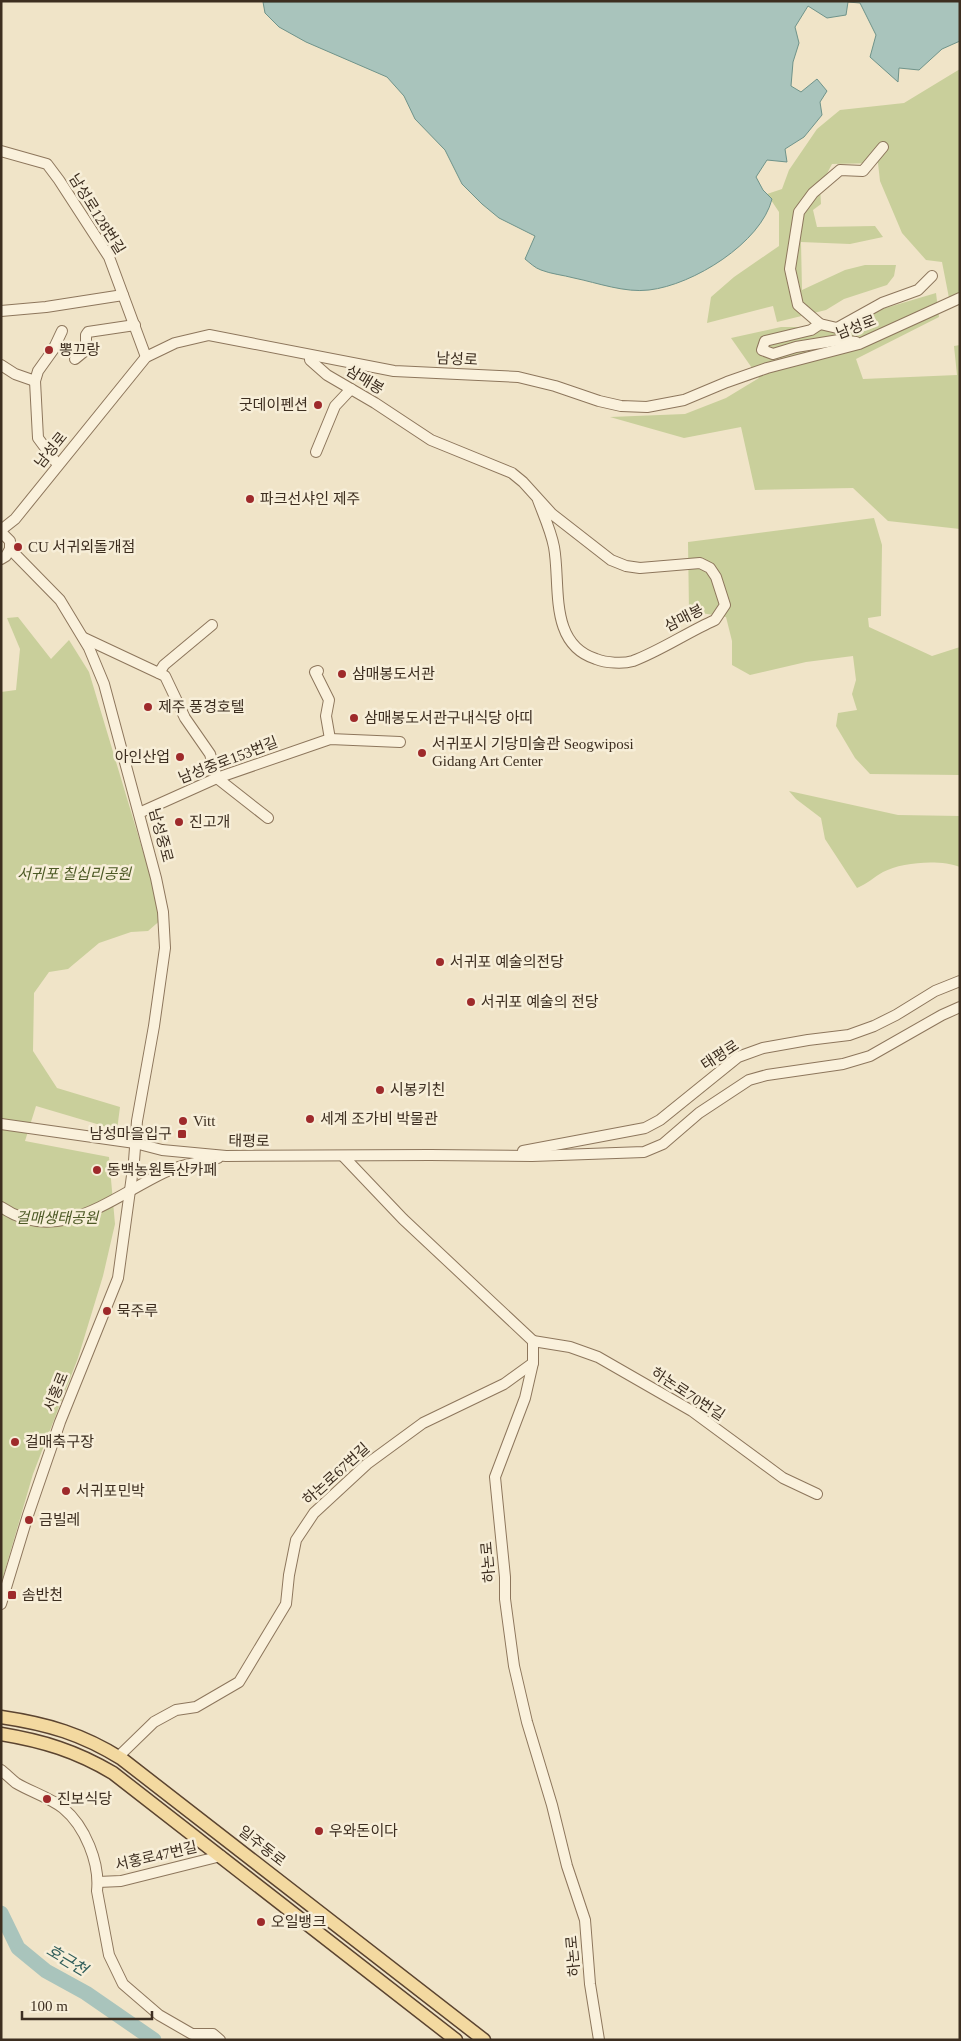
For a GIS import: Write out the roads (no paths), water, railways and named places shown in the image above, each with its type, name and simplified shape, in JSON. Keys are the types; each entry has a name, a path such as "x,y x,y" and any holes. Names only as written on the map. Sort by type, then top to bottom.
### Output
{"main road":[{"name":"일주동로","path":"1,1717 66,1730 119,1756 484,2040"},
{"path":"1,1734 60,1746 95,1762 120,1778 456,2040"}],"street":[{"path":"882,147 863,172 840,170 812,193 799,212 790,270 798,305 820,324 837,328 882,302 918,290 932,276"},
{"name":"남성로128번길","path":"1,151 47,164 109,257 146,357"},
{"path":"1,311 46,307 123,295"},
{"name":"남성로","path":"6,555 3,533 146,357 175,343 209,336 394,371 518,377 555,386 599,401 633,407 660,406 684,400 767,368 859,344 960,298"},
{"path":"820,324 811,330 766,341 762,350 773,354 796,347 839,340 859,344"},
{"path":"75,359 86,350 86,335 88,332 134,326"},
{"path":"58,465 38,438 35,381 38,371 54,350 62,331"},
{"name":"삼매봉","path":"310,356 310,360 322,372 431,440 512,473 567,527 610,560 626,566 640,568 700,563 710,568 716,577 725,605 715,620 632,661 605,662 586,656 575,647 560,621 554,547 538,500"},
{"path":"1,365 14,374 35,381"},
{"path":"316,452 336,406 351,389"},
{"name":"남성중로","path":"6,555 22,563 60,600 84,638 104,684 156,878 163,912 165,948 135,1143"},
{"path":"159,673 164,666 212,625"},
{"path":"84,638 165,676 185,718 210,754 218,778 268,818"},
{"path":"318,671 314,672 329,700 326,716 330,739 400,742"},
{"name":"남성중로153번길","path":"139,813 218,778 330,739"},
{"name":"태평로","path":"500,1155 645,1128 660,1120 738,1057 763,1048 849,1035 896,1016 935,991 960,982"},
{"name":"태평로","path":"1,1124 135,1143 162,1150 226,1156 532,1156 644,1152 663,1144 699,1113 749,1080 767,1075 843,1064 870,1056 942,1015 960,1008"},
{"name":"서홍로","path":"1,1604 28,1515 57,1431 118,1278 135,1143"},
{"path":"1,1207 22,1219 49,1223 64,1221 92,1210 164,1172 187,1164 226,1156"},
{"path":"344,1157 403,1219 533,1341"},
{"name":"하논로","path":"533,1341 533,1363 525,1398 495,1477 505,1576 505,1599 514,1666 527,1722 584,1920 590,1984 599,2040"},
{"name":"하논로70번길","path":"533,1341 570,1347 598,1357 692,1411 783,1478 817,1494"},
{"name":"하논로67번길","path":"119,1756 154,1722 176,1710 196,1707 239,1682 286,1604 289,1575 296,1540 314,1513 367,1464 422,1423 504,1384 533,1363"},
{"name":"서홍로47번길","path":"1,1770 16,1783 64,1809 81,1829 94,1860 98,1882 97,1891 109,1955 123,1984 159,2015 192,2034 214,2034 220,2040"},
{"name":"서홍로47번길","path":"98,1882 121,1881 221,1856"}],"water":[{"path":"960,1 960,41 942,49 919,70 899,68 898,82 870,57 876,35 860,3 848,2 846,15 827,18 808,6 795,27 799,43 793,62 791,86 801,92 817,79 827,91 820,102 822,115 804,137 785,149 787,162 767,160 756,177 763,190 772,199 765,215 740,246 704,271 666,286 640,291 611,287 553,273 539,269 525,259 535,236 499,218 462,184 445,150 415,119 404,96 387,77 306,42 279,27 265,13 263,2"}],"waterway":[{"name":"호근천","path":"1,1913 18,1948 46,1971 86,1993 154,2040"}],"place":[{"name":"뽕끄랑","path":"49,350"},
{"name":"굿데이펜션","path":"318,405"},
{"name":"파크선샤인 제주","path":"250,499"},
{"name":"CU 서귀외돌개점","path":"18,547"},
{"name":"삼매봉도서관","path":"342,674"},
{"name":"제주 풍경호텔","path":"148,707"},
{"name":"삼매봉도서관구내식당 아띠","path":"354,718"},
{"name":"서귀포시 기당미술관 Seogwiposi Gidang Art Center","path":"422,753"},
{"name":"아인산업","path":"180,757"},
{"name":"진고개","path":"179,822"},
{"name":"서귀포 예술의전당","path":"440,962"},
{"name":"서귀포 예술의 전당","path":"471,1002"},
{"name":"시봉키친","path":"380,1090"},
{"name":"세계 조가비 박물관","path":"310,1119"},
{"name":"Vitt","path":"183,1121"},
{"name":"남성마을입구","path":"182,1134"},
{"name":"동백농원특산카페","path":"97,1170"},
{"name":"묵주루","path":"107,1311"},
{"name":"걸매축구장","path":"15,1442"},
{"name":"서귀포민박","path":"66,1491"},
{"name":"금빌레","path":"29,1520"},
{"name":"솜반천","path":"12,1595"},
{"name":"진보식당","path":"47,1799"},
{"name":"우와돈이다","path":"319,1831"},
{"name":"오일뱅크","path":"261,1922"}],"park label":[{"name":"서귀포 칠십리공원","path":"74,874"},
{"name":"걸매생태공원","path":"57,1218"}]}
